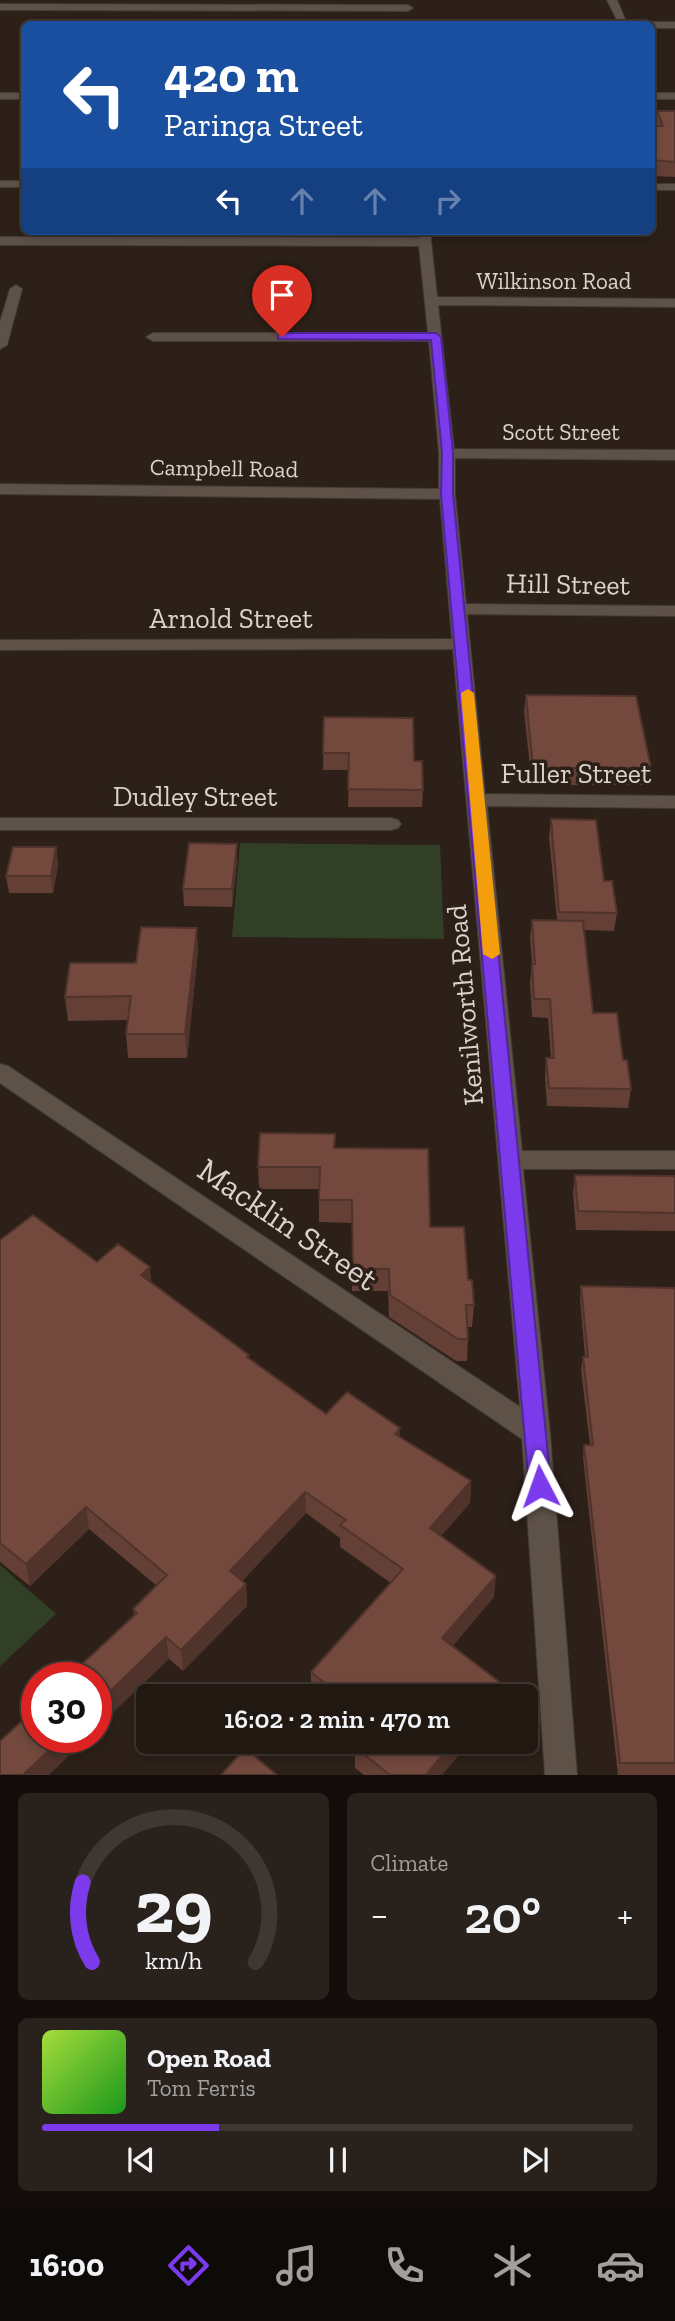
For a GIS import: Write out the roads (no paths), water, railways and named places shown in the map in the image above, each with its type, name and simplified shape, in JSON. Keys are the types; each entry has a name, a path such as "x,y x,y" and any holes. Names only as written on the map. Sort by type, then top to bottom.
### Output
{"street":[{"path":"612,0 622,21"},
{"path":"0,8 408,8"},
{"path":"655,25 675,25"},
{"path":"0,96 21,96"},
{"path":"655,96 675,96"},
{"path":"0,184 21,184"},
{"path":"655,187 675,187"},
{"path":"0,241 424,237"},
{"name":"Kenilworth Road","path":"424,237 447,453 447,494 536,1433 561,1775"},
{"path":"0,345 16,289"},
{"name":"Wilkinson Road","path":"432,301 675,303"},
{"path":"153,337 436,337"},
{"name":"Scott Street","path":"447,453 675,455"},
{"name":"Campbell Road","path":"0,489 447,494"},
{"name":"Hill Street","path":"460,609 675,611"},
{"name":"Arnold Street","path":"0,645 463,644"},
{"name":"Fuller Street","path":"477,800 675,802"},
{"name":"Dudley Street","path":"0,824 391,824"},
{"name":"Macklin Street","path":"0,1072 536,1433"},
{"path":"511,1160 675,1160"}]}
